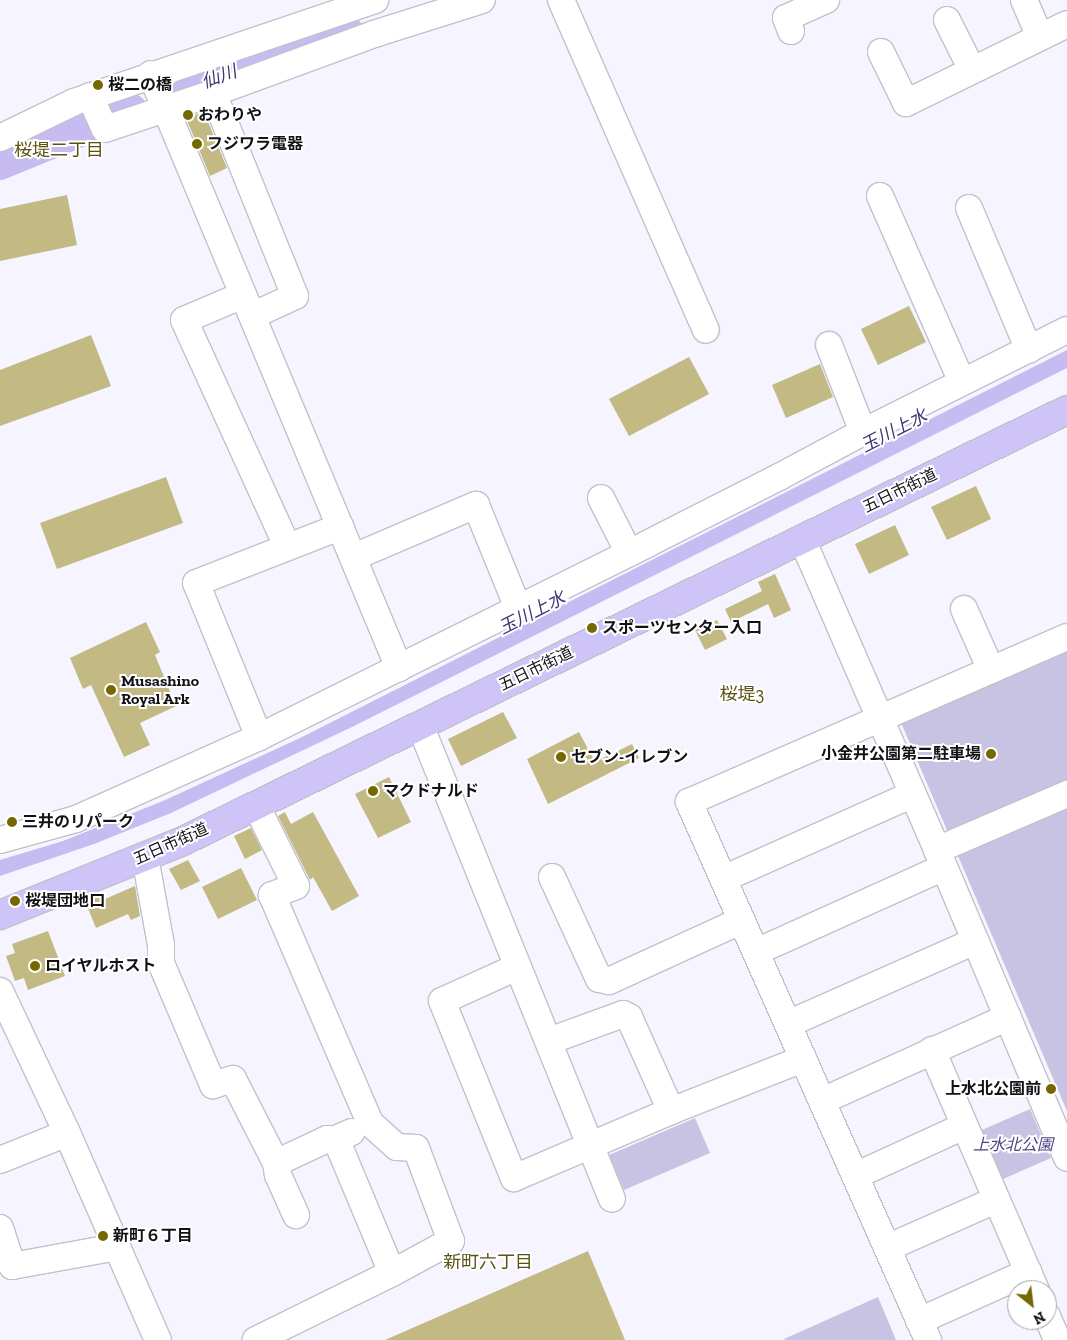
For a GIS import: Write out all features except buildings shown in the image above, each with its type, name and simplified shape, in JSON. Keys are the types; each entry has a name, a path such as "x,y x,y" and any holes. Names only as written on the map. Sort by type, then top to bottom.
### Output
{"main road":[{"name":"五日市街道","path":"0,915 145,857 256,805 1067,410"}],"street":[{"path":"0,138 90,96 375,0"},
{"path":"90,96 105,129 165,110 374,34 482,0"},
{"path":"561,0 706,330"},
{"path":"1024,0 1040,37"},
{"path":"792,31 786,18 813,3"},
{"path":"948,20 972,70"},
{"path":"881,52 906,103 1067,24"},
{"path":"152,74 165,110 399,668"},
{"path":"213,93 295,296 184,320 287,546"},
{"path":"880,196 962,382"},
{"path":"968,208 1029,350"},
{"path":"0,840 76,819 259,737 629,553 863,432 1067,330"},
{"path":"828,345 863,432"},
{"path":"601,498 629,553"},
{"path":"354,558 476,505 518,608"},
{"path":"259,737 196,583 287,546 340,527"},
{"path":"802,539 941,859 1067,1158"},
{"path":"964,609 991,670"},
{"path":"1007,1292 923,1331 689,802 1067,638"},
{"path":"420,725 612,1199"},
{"path":"723,879 913,794"},
{"path":"756,952 1067,794"},
{"path":"256,805 296,886 272,895 370,1124 398,1147 416,1148 451,1241 392,1273 256,1340"},
{"path":"145,857 161,945 161,963 213,1085 233,1079 276,1163 278,1175 296,1215"},
{"path":"552,877 599,978 608,981 742,920"},
{"path":"788,1024 975,941"},
{"path":"517,967 442,1001 514,1178 671,1111 803,1059"},
{"path":"0,991 67,1133 158,1340"},
{"path":"549,1041 623,1014 630,1017 671,1111"},
{"path":"822,1101 1008,1017"},
{"path":"932,1050 1032,1280"},
{"path":"276,1163 327,1139 336,1139 370,1124"},
{"path":"855,1176 964,1126"},
{"path":"0,1160 67,1133"},
{"path":"336,1139 392,1273"},
{"path":"887,1248 996,1200"},
{"path":"0,1228 12,1266 117,1247"}],"green space":[{"path":"1067,645 1067,1111 902,725 900,715"},
{"name":"上水北公園","path":"1030,1109 1051,1158 996,1182 975,1133"},
{"path":"695,1118 710,1153 624,1190 609,1155"},
{"path":"878,1297 896,1340 784,1339"}],"shaded area":[{"path":"1067,350 1067,368 352,727 171,813 94,844 0,876 0,860 63,841 163,801 300,738"}],"waterway":[{"name":"仙川","path":"177,93 347,31"},
{"name":"仙川","path":"0,164 131,110"}],"place":[{"name":"桜二の橋","path":"98,85"},
{"name":"おわりや","path":"188,115"},
{"name":"フジワラ電器","path":"197,144"},
{"name":"スポーツセンター入口","path":"592,628"},
{"name":"Musashino Royal Ark","path":"111,690"},
{"name":"小金井公園第二駐車場","path":"991,754"},
{"name":"セブン-イレブン","path":"561,757"},
{"name":"マクドナルド","path":"373,791"},
{"name":"三井のリパーク","path":"12,822"},
{"name":"桜堤団地口","path":"15,901"},
{"name":"ロイヤルホスト","path":"35,966"},
{"name":"上水北公園前","path":"1051,1089"},
{"name":"新町６丁目","path":"103,1236"}],"district":[{"name":"桜堤二丁目","path":"59,150"},
{"name":"桜堤3","path":"742,694"},
{"name":"新町六丁目","path":"488,1262"}],"water label":[{"name":"玉川上水","path":"894,431"},
{"name":"玉川上水","path":"532,613"}]}
